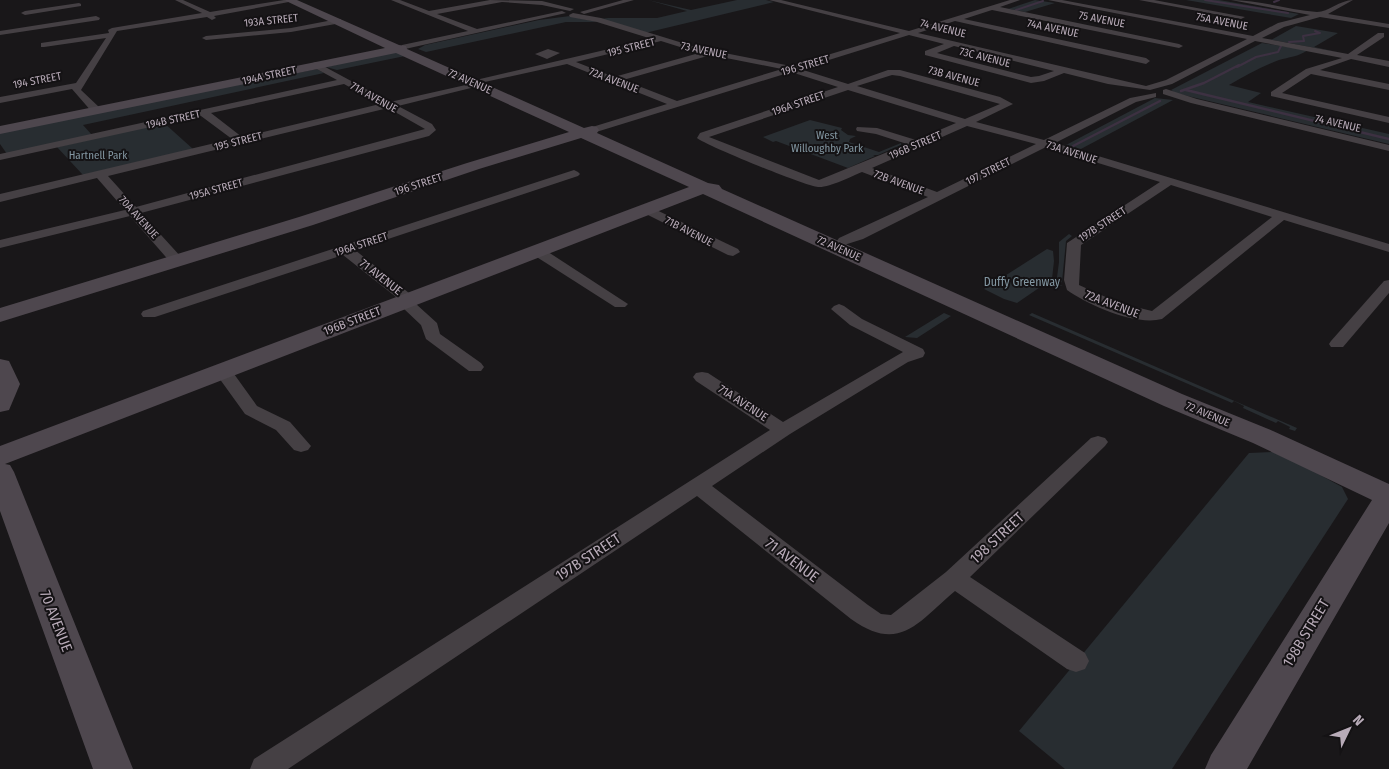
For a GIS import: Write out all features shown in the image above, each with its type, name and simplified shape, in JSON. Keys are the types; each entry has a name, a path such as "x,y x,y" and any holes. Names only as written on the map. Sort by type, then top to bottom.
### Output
{"main road":[{"name":"72 AVENUE","path":"293,0 326,12 832,241 844,241 1389,480"},
{"name":"72 AVENUE","path":"293,0 402,48"},
{"name":"194A STREET","path":"0,130 402,48"},
{"name":"72 AVENUE","path":"480,83 521,98 704,188 777,216 1164,396 1280,445 1389,497"},
{"name":"196 STREET","path":"0,315 588,131"},
{"name":"196B STREET","path":"0,456 704,188"},
{"path":"0,366 8,384 0,399 0,404"},
{"name":"70 AVENUE","path":"0,472 113,769"},
{"name":"198B STREET","path":"1230,767 1389,497"}],"street":[{"path":"69,0 96,18 112,33"},
{"path":"178,0 209,14"},
{"path":"44,45 293,0"},
{"path":"394,0 478,32"},
{"path":"430,14 503,0"},
{"name":"73 AVENUE","path":"503,0 571,12 711,53 754,60"},
{"name":"194A STREET","path":"402,48 631,0"},
{"name":"74 AVENUE","path":"772,0 1389,148"},
{"path":"910,33 1017,0"},
{"name":"75A AVENUE","path":"1051,0 1389,64"},
{"path":"1142,0 1242,17"},
{"path":"1234,0 1389,26"},
{"name":"197 STREET","path":"844,241 858,236 1285,24 1321,14 1350,0"},
{"path":"1086,7 1103,1"},
{"path":"25,13 79,5"},
{"name":"75 AVENUE","path":"992,8 1179,46"},
{"name":"193A STREET","path":"209,14 212,20 204,43 338,21"},
{"path":"0,33 96,18"},
{"name":"74A AVENUE","path":"955,19 1146,61"},
{"path":"96,110 77,92 79,85 112,33"},
{"name":"196 STREET","path":"588,131 910,33"},
{"path":"1389,43 1377,38 1335,64 1309,71 1274,94 1389,120"},
{"name":"195 STREET","path":"0,198 661,39"},
{"name":"73C AVENUE","path":"953,44 928,53 1030,80 1041,79 1063,70"},
{"path":"612,80 711,53"},
{"name":"72A AVENUE","path":"553,55 676,104"},
{"name":"73A AVENUE","path":"754,60 791,69 968,123 1044,143 1389,248"},
{"name":"71A AVENUE","path":"316,65 428,126 430,130"},
{"path":"1309,71 1389,87"},
{"name":"196A STREET","path":"819,184 797,177 702,137 894,72"},
{"name":"73B AVENUE","path":"894,72 1008,103"},
{"name":"194B STREET","path":"0,157 346,81"},
{"name":"194 STREET","path":"0,100 79,85"},
{"name":"196B STREET","path":"819,184 968,123 1008,103"},
{"path":"203,112 240,140"},
{"path":"862,129 877,131 917,144"},
{"name":"195A STREET","path":"0,244 425,134 430,130"},
{"name":"72B AVENUE","path":"862,168 937,196"},
{"name":"70A AVENUE","path":"100,174 177,261"},
{"name":"196A STREET","path":"148,314 574,174"},
{"name":"197B STREET","path":"1072,287 1074,243 1168,182"},
{"name":"71B AVENUE","path":"646,210 733,252"},
{"name":"72A AVENUE","path":"1072,287 1132,313 1152,317 1164,312 1281,216"},
{"name":"71 AVENUE","path":"345,249 409,300 408,305 429,323 432,336 475,367"},
{"path":"537,251 620,304"},
{"path":"1337,344 1389,284"},
{"name":"197B STREET","path":"264,769 783,430 902,358 917,353 856,322 839,310"},
{"path":"224,370 251,410 283,426 301,446"},
{"name":"71A AVENUE","path":"702,376 783,430"},
{"name":"198 STREET","path":"891,625 899,624 954,578 1098,442"},
{"name":"71 AVENUE","path":"698,486 861,612 879,623 891,625"},
{"path":"954,578 1076,661"}],"green space":[{"path":"648,0 691,10 737,0 766,0 774,2 645,33 600,19 657,18 687,11"},
{"path":"1035,0 1055,3 1025,12 1008,9"},
{"path":"1186,0 1219,0 1299,14 1291,18"},
{"path":"570,16 597,22 566,22 426,52 418,49 425,45 539,20"},
{"path":"1296,26 1338,33 1314,47 1342,53 1271,40"},
{"path":"1262,43 1308,50 1272,63 1229,85 1261,93 1248,102 1389,134 1389,144 1175,93 1171,90"},
{"path":"386,53 398,53 405,56 337,70 326,67"},
{"path":"317,69 324,73 83,125 92,135 7,154 0,144 0,132"},
{"path":"1155,98 1173,100 1079,150 1066,145"},
{"name":"West Willoughby Park","path":"810,120 842,128 841,130 848,135 856,136 850,139 849,142 879,152 901,143 901,145 878,155 873,155 875,156 848,168 763,137"},
{"name":"Hartnell Park","path":"164,123 193,149 83,175 57,147"},
{"path":"1069,234 1072,236 1066,241 1062,282 1058,284 1063,286 1056,285 1059,242"},
{"name":"Duffy Greenway","path":"1047,249 1053,251 1052,279 1017,303 984,289"},
{"path":"944,313 951,316 917,338 905,337"},
{"path":"1032,313 1297,428 1295,431 1289,429 1290,427 1278,421 1276,423 1243,408 1244,406 1234,401 1232,403 1029,315"},
{"path":"1273,452 1342,487 1348,499 1172,769 1065,769 1019,731 1249,453"}],"waterway":[{"path":"1205,0 1288,13"},
{"path":"1274,2 1279,0"},
{"path":"1016,10 1043,1"},
{"path":"1289,42 1304,41 1303,36 1320,33 1315,31"},
{"path":"1237,67 1256,57 1278,52 1281,46"},
{"path":"1181,91 1204,83 1239,65"},
{"path":"1186,90 1389,139"},
{"path":"1073,146 1160,101"}]}
